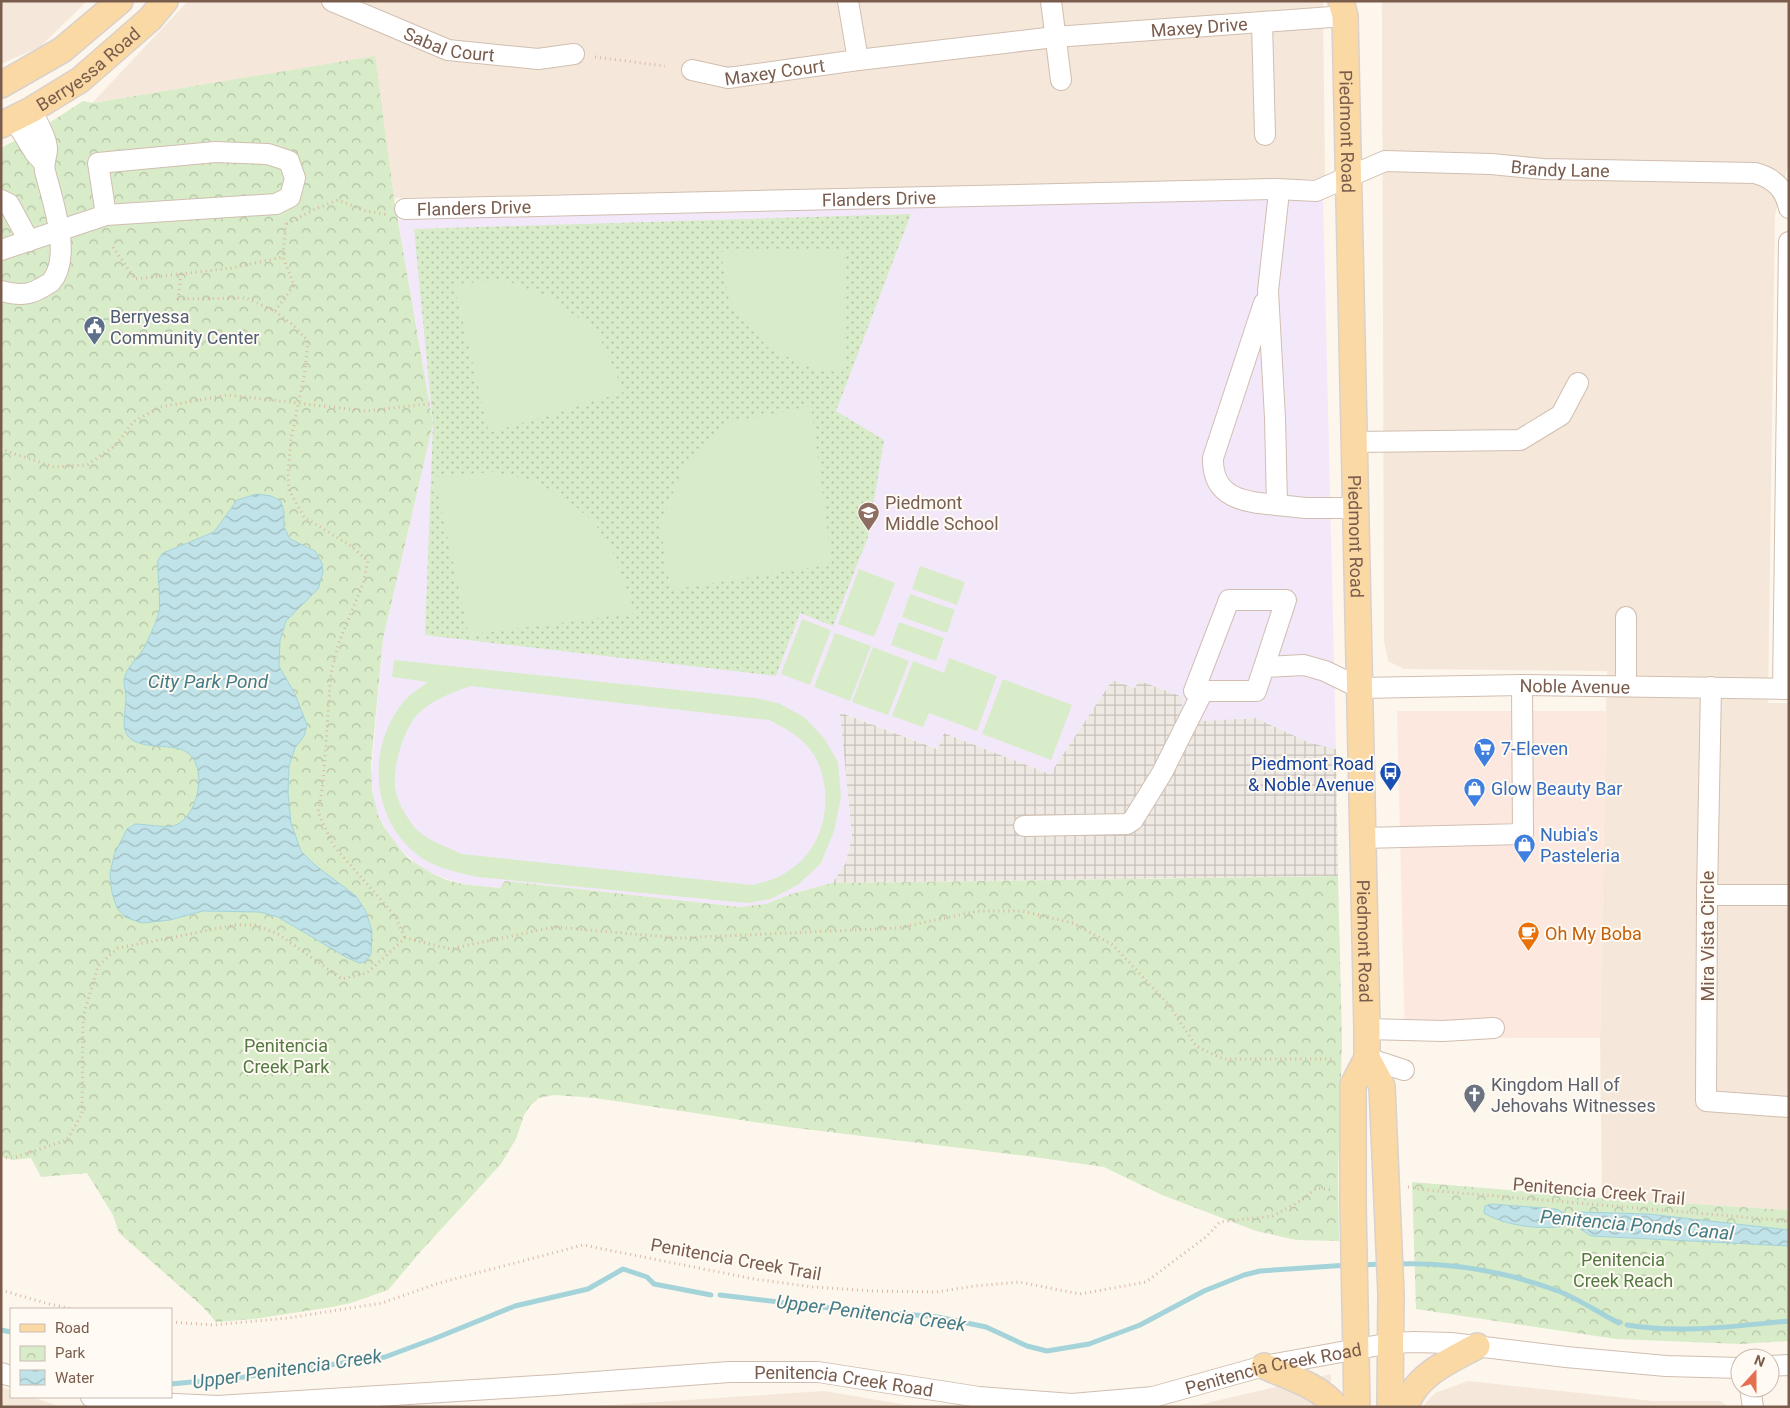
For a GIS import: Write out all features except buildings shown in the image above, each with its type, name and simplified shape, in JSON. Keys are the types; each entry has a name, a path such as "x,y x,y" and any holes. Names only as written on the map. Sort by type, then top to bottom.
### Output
{"main road":[{"name":"Berryessa Road","path":"1,85 62,50 120,1"},
{"name":"Berryessa Road","path":"15,118 80,80 150,19 165,1"},
{"name":"Piedmont Road","path":"1346,6 1367,1029 1367,1058 1353,1085 1343,1197 1355,1294 1357,1407"},
{"name":"Piedmont Road","path":"1367,1058 1382,1086 1391,1294 1390,1407"},
{"path":"1406,1407 1407,1402 1420,1382 1440,1366 1477,1346"},
{"path":"1264,1366 1313,1387 1328,1397 1336,1407"}],"street":[{"name":"Sabal Court","path":"332,1 448,50 538,58 574,54"},
{"path":"848,1 858,60"},
{"path":"1051,1 1061,80"},
{"name":"Maxey Drive","path":"858,60 1055,38 1262,22 1346,6"},
{"path":"1262,22 1265,135"},
{"name":"Maxey Court","path":"692,70 728,78 858,60"},
{"path":"1,291 10,294 32,294 50,282 58,270 61,249 59,231 44,163 35,153 15,118"},
{"path":"1,250 106,215 276,204 290,197 296,178 289,161 268,154 215,152 98,163 106,215"},
{"name":"Brandy Lane","path":"1349,178 1386,161 1491,164 1543,169 1755,174 1766,176 1775,182 1787,199 1789,208"},
{"name":"Flanders Drive","path":"398,212 1278,189 1316,191 1349,178"},
{"path":"1277,505 1275,418 1268,292 1278,189"},
{"path":"1,200 9,204 30,241"},
{"path":"1786,689 1789,242"},
{"path":"1268,292 1213,458 1217,482 1231,496 1249,502 1314,508 1356,508"},
{"path":"1354,442 1520,440 1561,415 1578,383"},
{"path":"1229,600 1286,600 1264,667 1256,691 1194,692 1229,600"},
{"path":"1626,617 1626,686"},
{"path":"1264,667 1304,665 1325,671 1360,688"},
{"path":"1363,838 1523,834 1522,685"},
{"name":"Noble Avenue","path":"1360,688 1522,685 1786,689"},
{"name":"Mira Vista Circle","path":"1711,687 1706,1101 1789,1107"},
{"path":"1024,826 1127,824 1133,820 1162,773 1203,691"},
{"path":"1707,895 1789,896"},
{"path":"1367,1029 1443,1031 1494,1028"},
{"path":"1367,1058 1404,1070"},
{"name":"Penitencia Creek Road","path":"96,1398 111,1401 218,1406 393,1401 729,1372 818,1372 978,1402 1072,1404 1154,1397 1264,1366 1391,1343 1414,1342 1477,1346 1666,1366 1730,1368"}],"path":[{"path":"595,57 665,66"},
{"path":"287,224 315,209 338,200 366,211 398,212"},
{"path":"276,204 281,218 287,224"},
{"path":"275,311 294,285 283,257 287,224"},
{"path":"113,247 135,279 232,268 283,257"},
{"path":"182,274 178,299 246,298 275,311 293,325 308,341 299,403 291,440 288,473 289,490 304,517 351,546 368,561 363,584 339,642 331,673 323,784 318,812 333,845 395,916 405,938"},
{"path":"1,448 54,468 87,465 116,445 133,422 160,407 228,395 366,411 437,403"},
{"path":"405,938 450,949 554,927 679,938 898,928 978,912 1022,911 1073,923 1113,945 1169,1005 1196,1046 1223,1059 1333,1059"},
{"path":"1,1158 16,1157 67,1140 82,1114 83,1017 98,966 118,948 235,925 256,925 278,934 342,979 367,973 405,938"},
{"name":"Penitencia Creek Trail","path":"1408,1187 1789,1221"},
{"name":"Penitencia Creek Trail","path":"172,1322 213,1325 288,1318 382,1303 439,1283 583,1245 754,1279 813,1287 873,1291 936,1292 1019,1282 1080,1294 1146,1282 1206,1237 1220,1222 1273,1216 1300,1201 1317,1188 1343,1197"},
{"path":"1,1290 68,1308"}],"shaded area":[{"path":"1,1 87,1 40,47 1,64"},
{"path":"188,1 1323,1 1325,179 394,198 374,57 92,103"},
{"path":"1382,1 1789,1 1788,166 1775,215 1768,703 1789,703 1789,1210 1602,1198 1600,1038 1607,671 1404,669 1388,661 1384,641"},
{"name":"Piedmont Middle School","path":"1323,194 1336,749 1308,742 1256,718 1203,721 1181,713 1183,697 1138,680 1135,688 1112,680 1050,774 944,733 938,749 840,712 852,837 845,864 832,883 791,894 766,904 753,906 740,907 505,881 501,888 462,884 433,874 420,867 391,839 378,815 374,802 371,777 383,639 433,424 398,220"},
{"path":"1112,680 1135,688 1138,680 1183,697 1191,716 1203,720 1256,718 1308,742 1336,749 1338,876 832,883 845,864 852,837 839,712 937,749 944,733 1050,774"},
{"path":"1397,711 1606,711 1600,1038 1405,1038"},
{"path":"1331,1374 1330,1407 1190,1407"},
{"path":"1468,1381 1653,1401 1720,1401 1729,1407 1422,1407 1435,1393"},
{"path":"1,1387 10,1390 10,1398 35,1398 62,1407 1,1407"},
{"path":"824,1391 919,1407 579,1407"}],"green space":[{"name":"Penitencia Creek Park","path":"375,56 394,198 433,424 383,639 371,765 372,790 378,815 400,849 409,859 433,874 462,884 500,888 505,881 740,907 766,904 791,894 832,883 1338,876 1342,1041 1338,1177 1339,1241 1296,1240 1256,1231 1162,1195 1104,1167 788,1127 595,1098 554,1095 539,1098 530,1106 524,1115 516,1139 501,1164 388,1290 351,1303 332,1307 254,1319 216,1322 202,1306 119,1233 113,1215 87,1173 41,1177 31,1158 13,1160 1,1157 1,148 49,123 83,101 93,103"},
{"path":"911,214 836,411 884,440 868,537 833,626 800,613 776,676 425,635 433,424 414,229"},
{"path":"845,250 846,369 817,371 767,347 729,300 721,252"},
{"path":"505,280 549,297 597,331 624,392 489,433 454,284"},
{"path":"811,406 832,564 670,590 660,524 684,466 730,422"},
{"path":"492,472 532,480 565,498 593,521 613,552 635,613 469,635 434,477"},
{"path":"920,566 965,582 957,605 912,589"},
{"path":"859,569 895,583 874,637 838,624"},
{"path":"910,594 955,610 947,633 902,617"},
{"path":"802,619 831,630 810,685 781,674"},
{"path":"899,622 944,638 936,661 891,645"},
{"path":"835,633 871,646 850,701 814,687"},
{"path":"873,647 909,661 888,715 852,702"},
{"path":"949,658 997,676 977,731 929,713 923,727 892,716 913,661 944,673"},
{"path":"394,660 755,698 778,703 804,717 824,738 838,762 841,798 834,831 821,863 799,884 771,899 747,903 478,877 445,869 422,858 400,837 389,820 382,800 379,780 379,759 384,738 392,719 404,701 428,682 392,677","holes":["471,686 769,720 800,739 814,755 823,779 825,792 824,818 815,842 806,856 779,877 753,885 462,854 418,831 404,811 395,787 396,768 401,747 414,718 425,707 451,693"]},
{"path":"1003,679 1072,705 1051,760 982,734"},
{"name":"Penitencia Creek Reach","path":"1412,1182 1602,1198 1789,1210 1789,1341 1741,1344 1616,1339 1416,1309"}],"water":[{"name":"City Park Pond","path":"257,494 271,496 281,501 284,512 284,527 290,539 315,551 322,563 323,572 318,589 286,621 280,640 279,666 295,694 307,725 304,736 295,748 289,766 288,793 291,823 301,851 315,865 356,896 366,912 372,931 371,954 365,962 359,963 346,957 278,917 260,912 203,911 170,920 142,923 125,917 117,908 112,893 110,874 114,855 127,829 135,824 173,826 181,822 194,804 199,782 198,770 194,760 188,753 172,747 141,744 127,734 124,725 125,675 144,648 158,616 158,560 163,553 214,532 237,500"},
{"path":"1491,1204 1556,1209 1567,1214 1566,1226 1535,1227 1513,1224 1484,1213 1485,1206"},
{"path":"1580,1212 1648,1214 1789,1230 1789,1246 1591,1236 1574,1225 1575,1217"}],"waterway":[{"name":"Penitencia Ponds Canal","path":"1560,1219 1579,1222"},
{"name":"Upper Penitencia Creek","path":"1361,1265 1382,1264"},
{"name":"Upper Penitencia Creek","path":"1396,1264 1458,1267 1519,1278 1566,1294 1619,1323"},
{"name":"Upper Penitencia Creek","path":"720,1295 864,1312 938,1317 986,1327 1027,1346 1047,1351 1089,1344 1140,1325 1204,1291 1244,1275 1260,1271 1348,1265"},
{"name":"Upper Penitencia Creek","path":"172,1384 244,1377 385,1357 515,1306 588,1289 623,1269 647,1277 654,1284 711,1295"},
{"name":"Upper Penitencia Creek","path":"1627,1325 1647,1328 1688,1329 1789,1321"},
{"name":"Upper Penitencia Creek","path":"1,1330 10,1332"}],"place":[{"name":"Berryessa Community Center","path":"94,345"},
{"name":"Piedmont Middle School","path":"869,531"},
{"name":"7-Eleven","path":"1485,767"},
{"name":"Piedmont Road & Noble Avenue","path":"1390,792"},
{"name":"Glow Beauty Bar","path":"1475,807"},
{"name":"Nubia's Pasteleria","path":"1524,863"},
{"name":"Oh My Boba","path":"1529,952"},
{"name":"Kingdom Hall of Jehovahs Witnesses","path":"1475,1113"}]}
